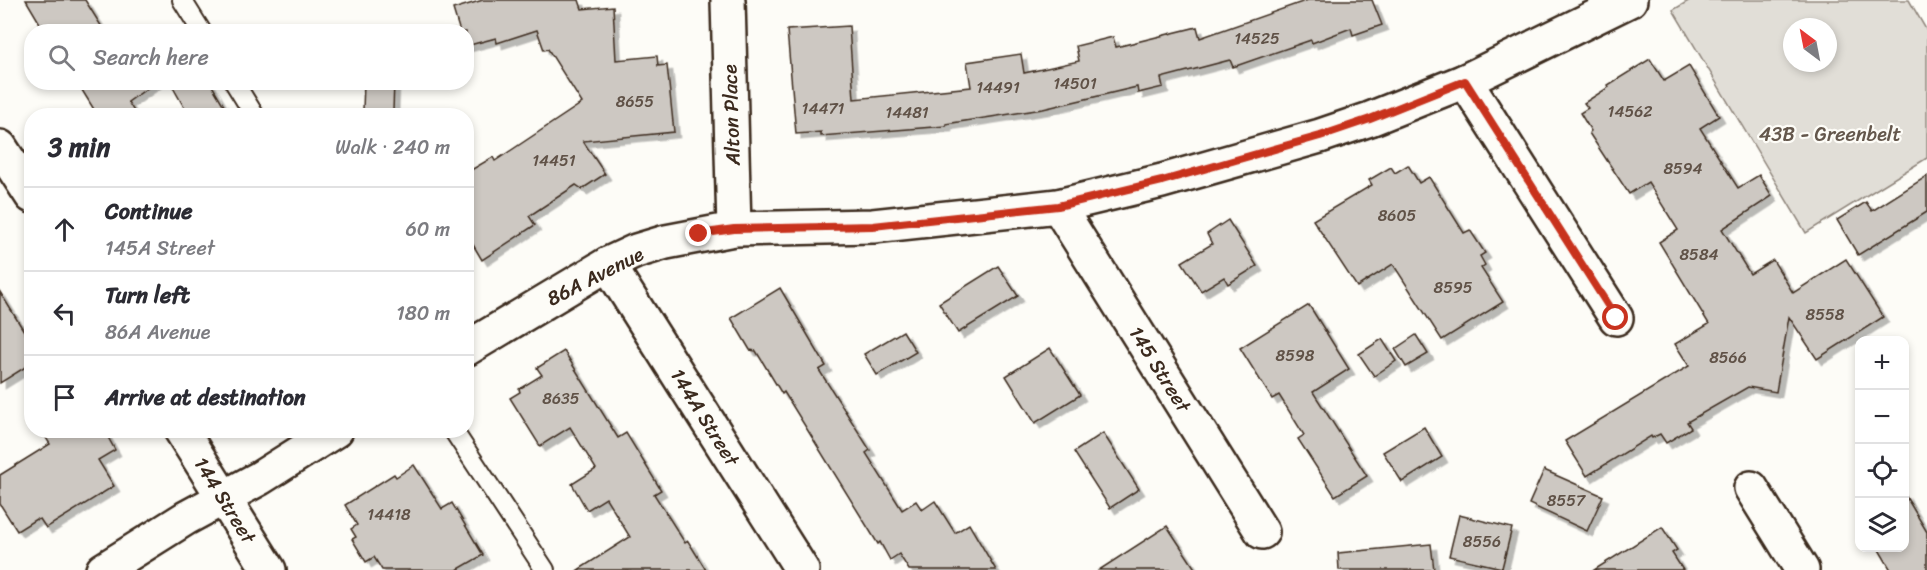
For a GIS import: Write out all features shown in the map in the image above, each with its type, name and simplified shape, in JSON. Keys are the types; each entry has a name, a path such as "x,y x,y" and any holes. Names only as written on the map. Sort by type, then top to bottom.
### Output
{"street":[{"name":"Alton Place","path":"728,0 734,229"},
{"name":"86A Avenue","path":"474,344 608,264 636,251 666,242 734,229 873,226 1058,206 1162,181 1320,136 1370,119 1465,81 1630,0"},
{"path":"1465,81 1616,318"},
{"path":"0,147 24,184"},
{"name":"145 Street","path":"1058,206 1262,532"},
{"name":"144A Street","path":"608,264 802,570"},
{"name":"144 Street","path":"186,438 269,570"},
{"path":"103,570 186,518 260,478 323,438"},
{"path":"1751,488 1802,570"}],"lane":[{"path":"182,0 197,24"},
{"path":"239,90 250,108"},
{"path":"458,438 544,570"}],"green space":[{"name":"43B - Greenbelt","path":"1690,0 1909,0 1927,31 1927,158 1806,233 1673,10"}],"building":[{"path":"26,0 85,0 100,24 40,24"},
{"path":"483,0 579,0 582,9 613,6 616,60 657,56 658,66 667,65 674,132 583,141 605,174 582,189 576,185 529,216 535,225 482,260 474,246 474,168 493,157 495,161 582,103 548,49 544,50 537,30 497,43 496,38 474,44 474,24 458,24 453,9"},
{"path":"1308,0 1372,0 1382,25 1353,35 1351,28 1312,43 1311,40 1233,67 1230,60 1161,78 1163,87 1138,93 1137,87 1043,109 946,124 946,126 821,136 821,132 796,134 787,30 849,26 854,99 971,87 967,62 1021,54 1024,73 1079,61 1076,46 1113,37 1116,47 1197,27 1200,38"},
{"path":"1650,59 1664,81 1689,66 1719,116 1700,128 1738,188 1759,175 1772,196 1722,229 1750,274 1773,260 1793,293 1846,259 1883,317 1817,359 1789,317 1776,392 1748,387 1687,422 1691,428 1666,443 1660,434 1652,438 1651,436 1587,476 1565,441 1689,366 1675,344 1709,324 1659,242 1678,230 1648,182 1629,194 1589,133 1591,131 1580,113 1588,108 1584,103"},
{"path":"82,90 145,90 128,102 132,108 93,108"},
{"path":"174,90 215,90 225,108 185,108"},
{"path":"364,90 394,90 393,108 363,108"},
{"path":"1408,165 1419,183 1429,177 1464,233 1470,230 1485,253 1480,256 1485,265 1481,268 1503,302 1442,340 1393,264 1357,287 1313,220 1372,185 1369,180 1391,167 1395,173"},
{"path":"1927,176 1927,212 1858,255 1837,220 1866,202 1872,211"},
{"path":"1228,220 1257,266 1228,284 1224,277 1201,291 1182,262 1212,244 1207,234"},
{"path":"998,266 1018,296 958,333 939,303"},
{"path":"780,288 826,366 819,370 870,450 866,453 902,510 916,501 922,510 935,501 955,533 969,524 996,570 909,570 899,554 890,560 784,392 782,394 756,351 750,350 731,318"},
{"path":"0,292 24,331 24,368 0,383"},
{"path":"1309,305 1349,369 1313,392 1367,476 1335,496 1298,439 1304,435 1279,395 1272,399 1240,348"},
{"path":"903,331 916,352 877,375 864,354"},
{"path":"1416,335 1428,354 1406,367 1395,349"},
{"path":"1382,339 1396,361 1374,376 1359,354"},
{"path":"1050,348 1080,395 1035,423 1006,376"},
{"path":"564,351 618,438 626,433 661,490 654,494 685,543 688,541 706,570 578,570 630,537 606,498 587,510 572,484 596,469 570,427 540,446 510,398 520,392 519,389 542,375 537,368"},
{"path":"1424,427 1442,457 1402,482 1383,452"},
{"path":"1103,433 1139,489 1110,508 1074,452"},
{"path":"46,438 108,438 115,450 98,460 114,486 46,528 40,519 36,519 17,531 0,504 0,475 50,444"},
{"path":"414,465 442,509 452,503 483,555 457,570 382,570 374,557 366,562 352,539 356,537 351,529 357,525 345,505 394,474 396,477"},
{"path":"1544,470 1603,496 1587,531 1529,504"},
{"path":"1909,502 1927,532 1927,570 1891,570 1880,552 1909,552"},
{"path":"1459,515 1512,528 1502,568 1449,556"},
{"path":"1167,526 1196,570 1099,570"},
{"path":"1662,527 1677,550 1672,553 1683,570 1594,570"},
{"path":"1431,544 1434,570 1339,570 1338,553"}],"route":[{"path":"699,234 734,229 873,226 1058,206 1162,181 1320,136 1370,119 1465,81 1616,318"}]}
